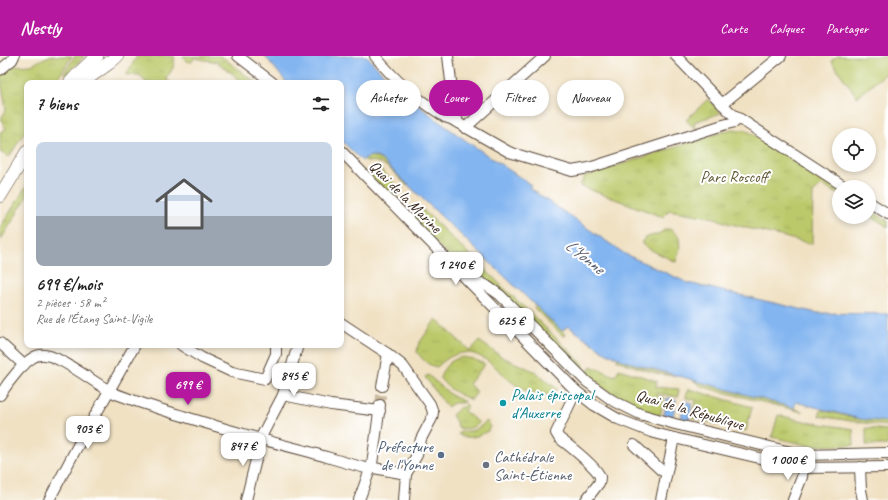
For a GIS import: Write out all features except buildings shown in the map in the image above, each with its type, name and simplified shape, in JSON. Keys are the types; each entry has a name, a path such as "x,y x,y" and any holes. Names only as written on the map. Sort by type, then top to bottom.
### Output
{"main road":[{"path":"72,80 98,56"},
{"path":"85,80 110,63 117,56"},
{"path":"2,189 24,156"},
{"path":"0,207 24,169"}],"street":[{"path":"0,70 12,60 14,56"},
{"path":"238,56 269,80"},
{"path":"375,56 391,76 408,91 444,117 509,152 572,171 589,168 653,148 732,122 737,118"},
{"path":"448,56 454,106 461,126"},
{"path":"461,126 545,56"},
{"path":"676,56 737,118 834,180"},
{"path":"722,104 781,56"},
{"name":"Quai de la Marine","path":"344,157 460,272 462,276 566,382"},
{"path":"876,206 888,214"},
{"name":"Quai de la République","path":"460,272 487,286 500,295 582,377 597,390 612,400 640,414 803,455 888,453"},
{"path":"344,324 403,366 430,404 433,412 432,418 421,439 417,455 406,474 404,500"},
{"path":"0,343 24,365"},
{"path":"49,500 133,348"},
{"path":"186,348 202,358 232,372 265,379 276,354 276,348"},
{"path":"246,500 262,435 283,395 297,348"},
{"path":"0,395 31,358 39,354 47,354 61,361 101,387 169,412 261,440 311,452 345,464 406,474"},
{"path":"382,386 388,354"},
{"name":"Quai de la République","path":"566,382 594,405 618,420 651,432 803,468 888,467"},
{"path":"576,391 556,433 559,438 584,459 599,475 600,480 586,500"},
{"path":"283,395 331,405 380,408 370,469 359,500"},
{"path":"661,500 674,438"},
{"path":"634,445 660,470 666,472"},
{"path":"860,467 863,500"},
{"path":"793,500 802,477 803,468"}],"green space":[{"path":"49,56 72,56 57,80 24,80 24,133 9,157 0,152 0,132 6,129 1,119 6,110 0,74 11,66 31,65"},
{"path":"75,56 85,56 66,75 64,73"},
{"path":"137,56 174,56 174,66 166,79 167,80 144,80 140,75 126,75"},
{"path":"183,56 221,56 252,80 240,80 217,62 194,58 192,62 186,61"},
{"path":"837,56 888,56 888,72 857,97 831,61"},
{"path":"708,99 721,113 694,122 696,130 686,120"},
{"name":"Parc Roscoff","path":"732,129 744,130 751,133 832,185 832,191 822,185 813,193 812,244 727,223 715,218 669,210 663,217 580,186 585,176"},
{"path":"372,156 383,161 408,185 407,186 384,165 373,161 367,162 364,159"},
{"path":"376,168 382,171 402,191 393,200 367,173 371,169"},
{"path":"24,190 24,202 0,241 0,228"},
{"path":"422,209 584,365 581,371 502,293 465,272 412,219"},
{"path":"876,213 888,221 888,227 876,219"},
{"path":"668,229 672,230 679,237 680,249 676,262 642,244 642,241 646,238"},
{"path":"536,306 566,335 565,336 563,336 534,308"},
{"path":"436,319 470,351 479,341 502,357 536,372 557,389 552,396 525,390 513,383 495,366 471,353 455,355 437,367 428,363 423,360 417,352 418,345"},
{"path":"462,357 473,359 485,364 469,384 477,392 471,400 458,394 440,378 443,370 448,364"},
{"path":"618,358 642,367 675,376 646,370 617,360"},
{"path":"591,366 615,376 619,369 657,381 656,387 679,389 678,397 656,393 656,395 664,397 660,417 629,406 586,376"},
{"path":"428,375 451,395 465,402 454,403 447,407 425,377"},
{"path":"694,381 794,408 802,412 711,389 701,386"},
{"path":"689,389 752,407 746,431 692,418 696,400 686,398"},
{"path":"466,404 468,406 464,411 479,423 470,428 459,428 452,415 460,407 463,408"},
{"path":"821,410 860,419 888,422 888,426 819,416"},
{"path":"778,415 808,422 853,429 854,445 811,446 772,437"},
{"path":"487,421 490,426 488,431 474,437 466,437 459,435 458,433 460,431 475,430"},
{"path":"866,428 888,430 888,445 866,445"}],"water":[{"name":"L'Yonne","path":"265,56 367,56 390,80 356,80 356,116 421,116 421,107 429,114 429,116 432,116 531,185 529,188 625,254 688,283 817,313 888,314 888,422 860,419 796,402 794,408 625,361 605,352 568,326 562,331 383,161 378,157 370,156 362,161 344,143 344,80 285,80"},
{"path":"667,398 676,400 673,417 664,415"},
{"path":"684,401 692,403 689,420 681,418"}],"tunnel":[{"path":"380,405 382,386"}],"place":[{"name":"Palais épiscopal d'Auxerre","path":"503,403"},
{"name":"Préfecture de l'Yonne","path":"441,455"},
{"name":"Cathédrale Saint-Étienne","path":"486,465"}]}
